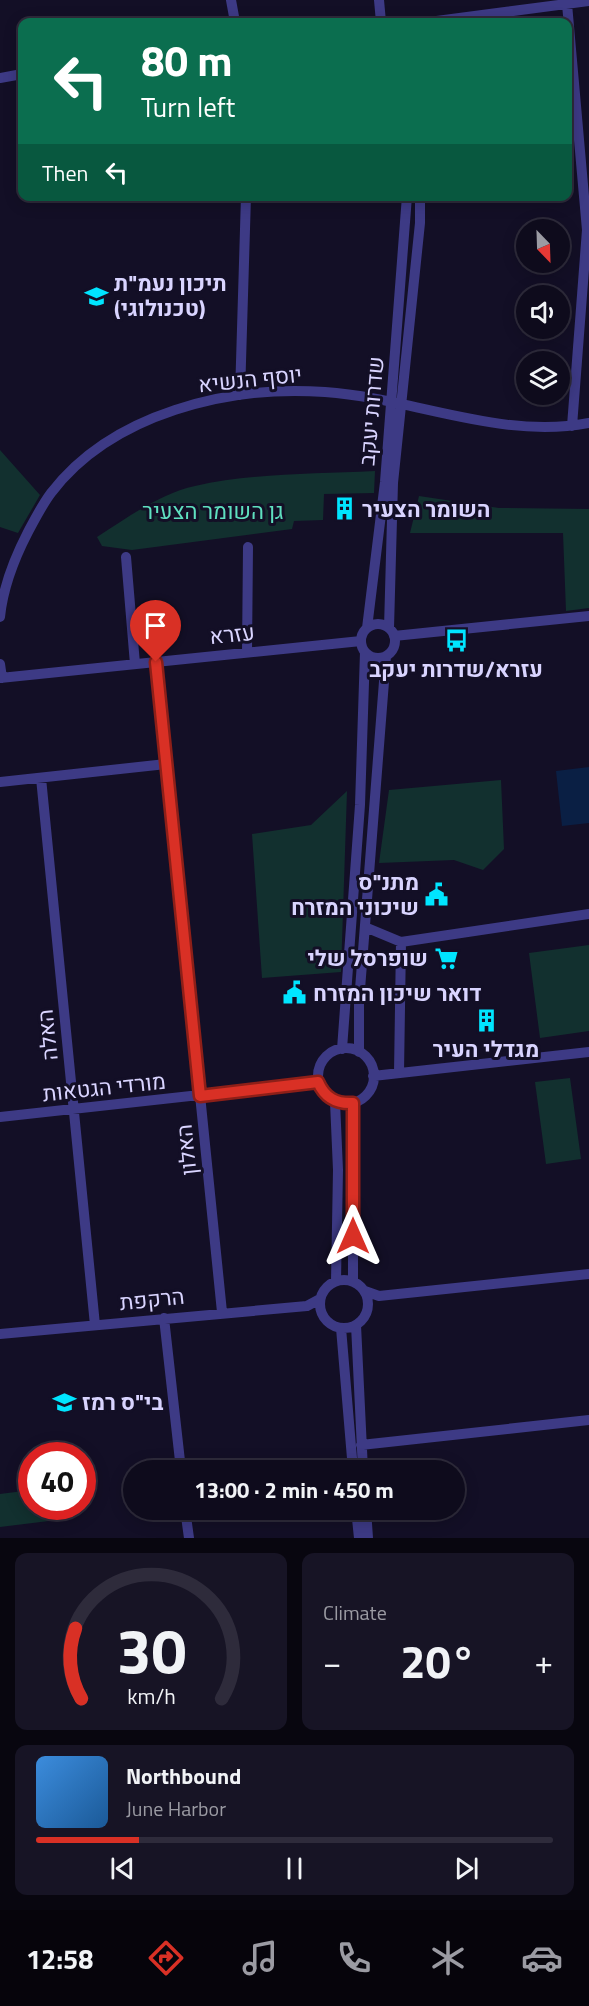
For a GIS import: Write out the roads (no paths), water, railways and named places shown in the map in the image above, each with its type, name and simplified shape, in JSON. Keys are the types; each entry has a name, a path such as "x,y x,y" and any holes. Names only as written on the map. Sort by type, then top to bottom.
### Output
{"street":[{"path":"231,0 233,18"},
{"path":"379,0 381,18"},
{"path":"460,18 589,1"},
{"path":"567,4 568,18"},
{"path":"572,60 587,230 572,426"},
{"path":"0,78 18,76"},
{"path":"240,395 246,201"},
{"name":"שדרות יעקב","path":"392,632 393,483 407,201"},
{"name":"שדרות יעקב","path":"367,628 420,223 420,201"},
{"name":"יוסף הנשיא","path":"0,617 6,585 23,542 51,494 77,465 121,435 170,411 192,404 240,395 324,392 396,402 498,424 572,426 589,423"},
{"path":"247,652 248,547"},
{"path":"126,558 135,664"},
{"path":"342,1049 360,805 363,646 367,628 380,624 392,632 589,616"},
{"path":"363,646 375,657 386,656 393,649 392,632"},
{"name":"עזרא","path":"1,678 247,652 363,646"},
{"path":"359,1052 365,927 386,656"},
{"name":"האלון","path":"156,662 222,1312"},
{"path":"0,664 1,678"},
{"path":"0,782 166,764"},
{"name":"האלה","path":"41,778 96,1325"},
{"path":"365,927 401,942 589,914"},
{"path":"399,1073 401,942"},
{"path":"342,1049 359,1052 369,1062 373,1076 368,1093 353,1103 335,1102 327,1097 318,1082 318,1073 326,1057 342,1049"},
{"path":"373,1076 589,1052"},
{"name":"מורדי הגטאות","path":"0,1117 318,1082"},
{"path":"335,1102 338,1170 336,1281"},
{"path":"353,1103 353,1281"},
{"path":"379,1296 368,1306 362,1320 341,1328 327,1322 321,1311 320,1299 323,1291 336,1281 353,1281 365,1292 379,1296 589,1274"},
{"path":"365,1292 368,1306"},
{"name":"הרקפת","path":"307,1306 320,1299"},
{"name":"הרקפת","path":"0,1334 222,1312 307,1306 321,1311"},
{"path":"164,1318 180,1460"},
{"path":"356,1324 362,1460"},
{"path":"341,1328 352,1460"},
{"path":"361,1444 589,1420"},
{"path":"187,1520 189,1538"},
{"path":"357,1520 359,1538"},
{"path":"367,1520 368,1538"}],"water":[{"path":"589,767 589,823 562,826 556,771"}],"place":[{"name":"תיכון נעמ\"ת (טכנולוגי)","path":"96,296"},
{"name":"השומר הצעיר","path":"344,509"},
{"name":"עזרא/שדרות יעקב","path":"456,640"},
{"name":"מתנ\"ס שיכוני המזרח","path":"437,895"},
{"name":"שופרסל שלי","path":"446,958"},
{"name":"דואר שיכון המזרח","path":"295,993"},
{"name":"מגדלי העיר","path":"486,1020"},
{"name":"בי\"ס רמז","path":"64,1402"}],"park label":[{"name":"גן השומר הצעיר","path":"213,511"}]}
